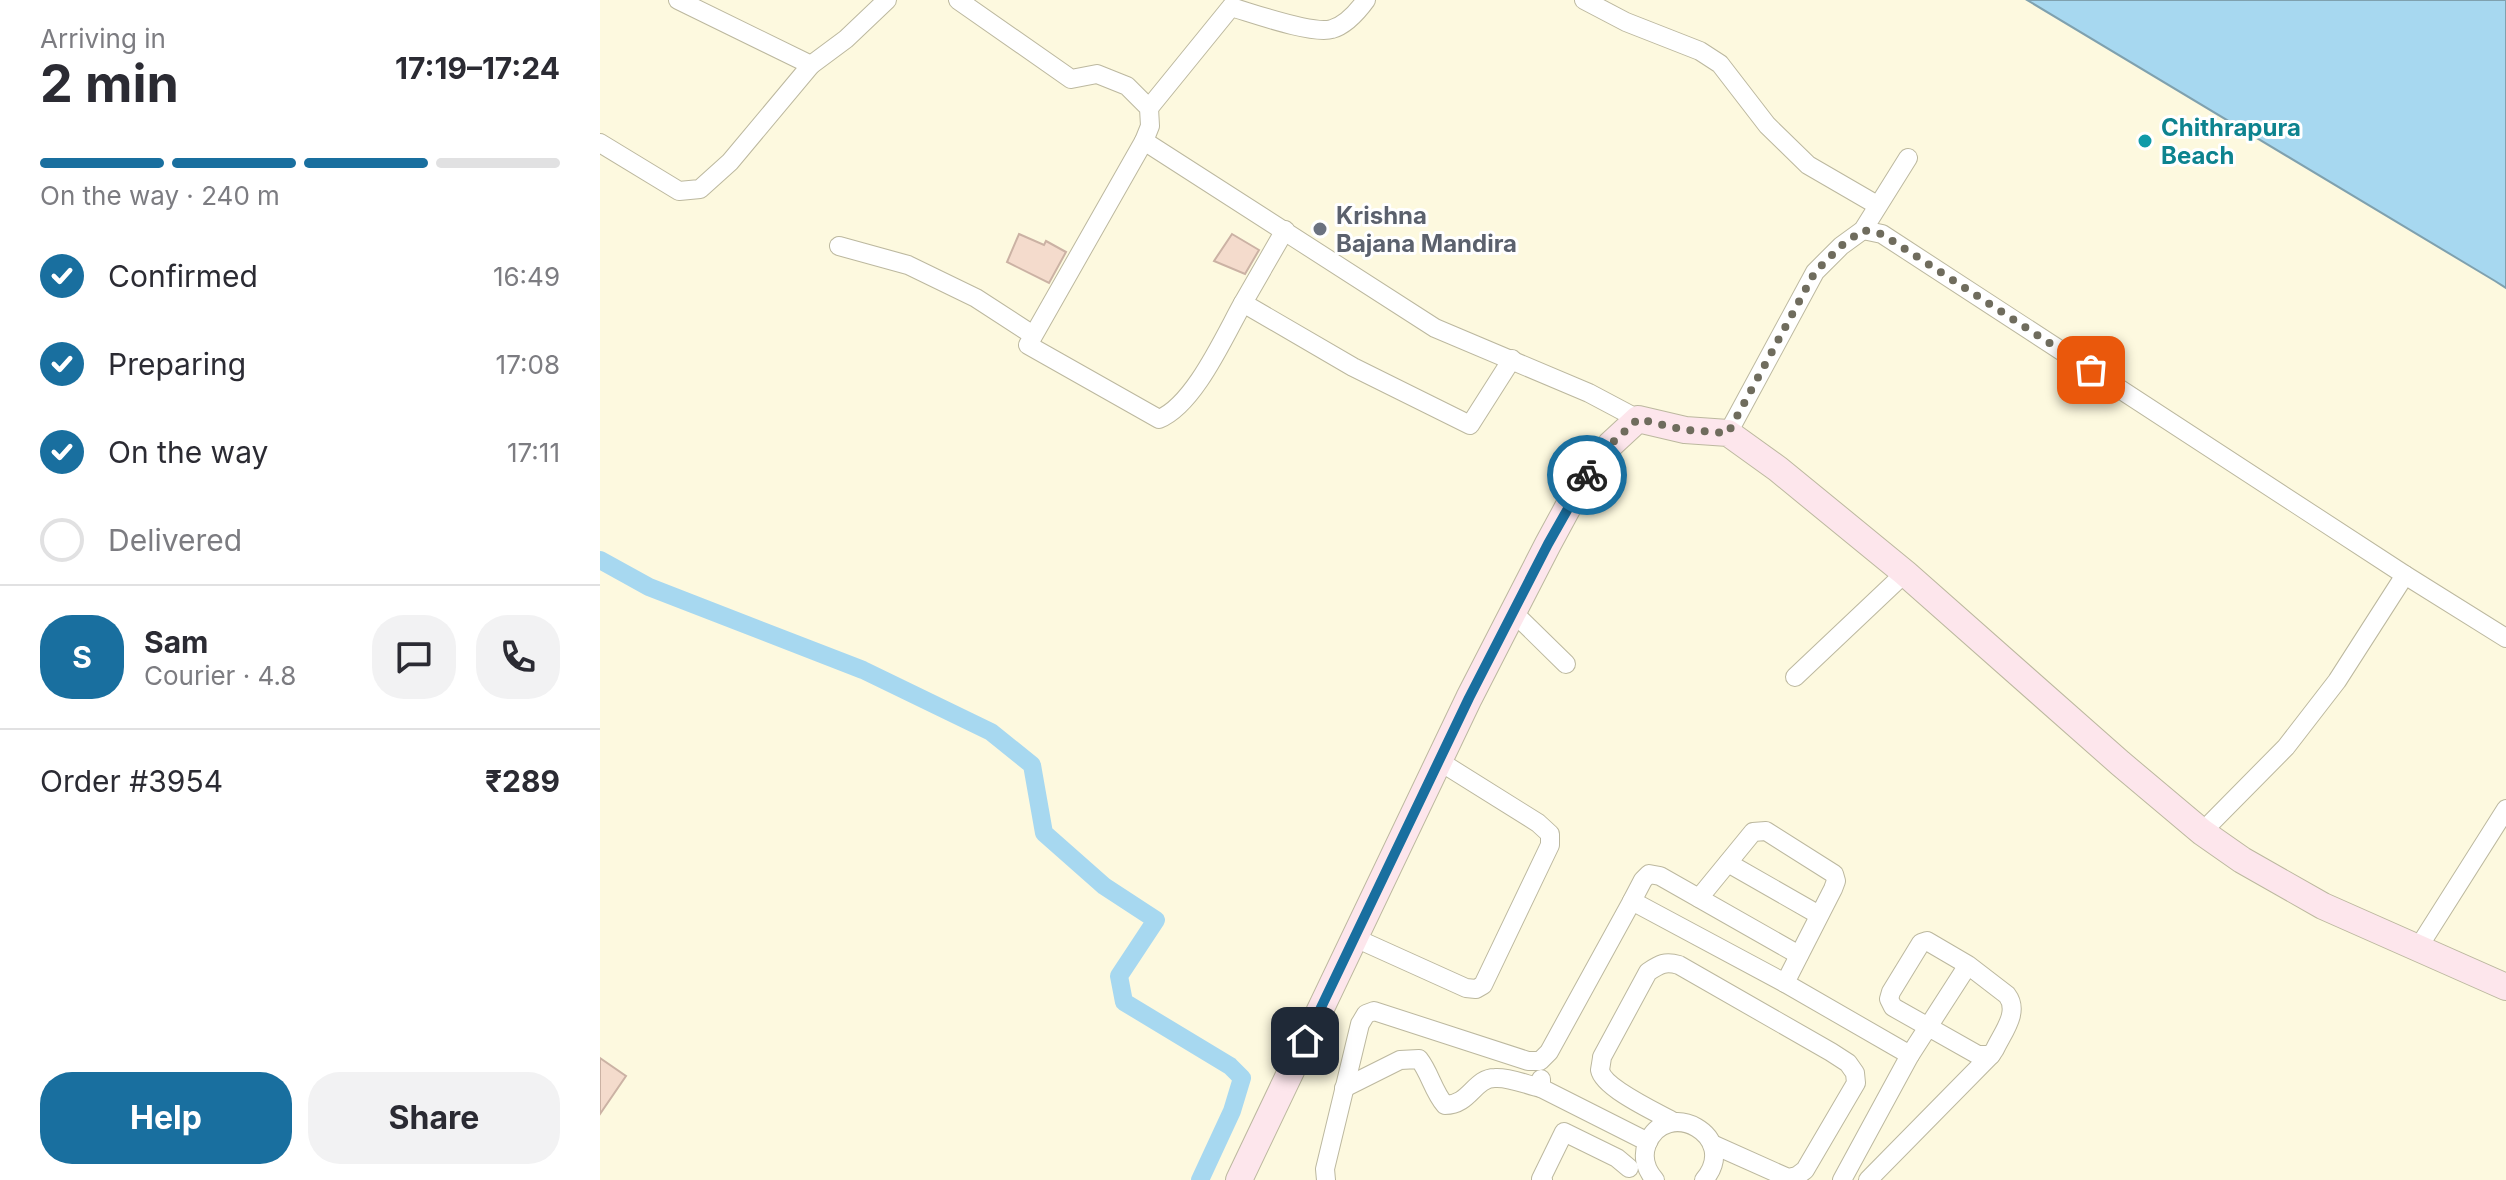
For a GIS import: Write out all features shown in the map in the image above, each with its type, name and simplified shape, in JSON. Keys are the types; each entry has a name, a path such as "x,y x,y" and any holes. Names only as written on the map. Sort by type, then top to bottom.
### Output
{"street":[{"path":"678,0 811,65"},
{"path":"600,143 679,191 700,189 730,162 811,65 846,39 887,0"},
{"path":"1285,230 1187,400 1172,414 1159,419 1028,345 1144,141 1150,126 1149,108 1224,4 1293,26 1330,30 1356,14 1366,0"},
{"path":"1584,0 1626,22 1700,51 1720,64 1767,125 1808,165 1877,205"},
{"path":"961,3 1071,79 1097,74 1127,86 1149,108"},
{"path":"1144,141 1435,328 1589,393 1638,419 1685,430 1728,433 1778,469 1905,573 2202,832 2242,860 2323,906 2506,987"},
{"path":"1728,433 1815,272 1841,246 1863,230 1908,158"},
{"path":"1863,230 1882,234 2506,638"},
{"path":"839,246 908,265 976,298 1033,335"},
{"path":"1243,303 1353,367 1470,425 1512,359"},
{"path":"1242,1179 1353,937 1513,612 1581,483 1611,444 1638,419"},
{"path":"1795,677 1905,573"},
{"path":"2202,832 2286,747 2337,681 2405,575"},
{"path":"1513,612 1566,664"},
{"path":"1353,937 1466,988 1476,989 1483,985 1550,845 1550,834 1538,823 1439,761"},
{"path":"2418,948 2506,809"},
{"path":"1699,898 1753,832 1766,831 1834,874 1836,881 1833,889 1785,983"},
{"path":"1728,863 1819,915"},
{"path":"1322,1176 1360,1024 1366,1014 1374,1011 1528,1061 1540,1061 1549,1052 1649,874 1660,876 1799,955"},
{"path":"1632,901 1785,983 1910,1055"},
{"path":"1868,1180 1991,1055 2014,1010 2007,995 1968,965 1927,941 1921,943 1891,992 1889,999 1893,1007 1978,1055 1991,1055"},
{"path":"1674,1122 1619,1091 1604,1079 1600,1070 1602,1057 1641,983 1648,972 1668,962 1679,965 1799,1032 1848,1063 1855,1073 1856,1083 1805,1170 1797,1176 1788,1178 1712,1144"},
{"path":"1727,993 1745,962"},
{"path":"1842,1180 1910,1055 1968,965"},
{"path":"1799,1032 1816,1001"},
{"path":"1344,1088 1400,1060 1419,1059 1445,1105 1461,1102 1484,1080 1495,1077 1541,1088 1648,1142"},
{"path":"1540,1061 1541,1088"},
{"path":"1542,1180 1577,1106"},
{"path":"1842,1106 1873,1123"},
{"path":"1564,1132 1617,1158 1638,1173 1648,1142 1663,1126 1686,1122 1697,1126 1712,1144 1714,1155 1707,1179"}],"water":[{"path":"2027,0 2506,0 2506,288 2495,281"}],"building":[{"path":"1019,234 1044,245 1046,241 1066,252 1049,283 1007,262"},
{"path":"1232,234 1259,250 1245,274 1214,261"},
{"path":"600,1058 626,1076 600,1114"}],"waterway":[{"path":"600,560 649,587 863,670 991,732 1032,765 1044,833 1104,886 1156,920 1119,976 1124,1002 1230,1066 1242,1078 1232,1111 1200,1180"}],"way so far":[{"path":"1587,475 1611,444 1638,419 1685,430 1728,433 1815,272 1841,246 1863,230 1882,234 2091,370"}],"place":[{"name":"Chithrapura Beach","path":"2145,141"},
{"name":"Krishna Bajana Mandira","path":"1320,229"}],"route":[{"path":"1305,1041 1469,698 1587,475"}]}
